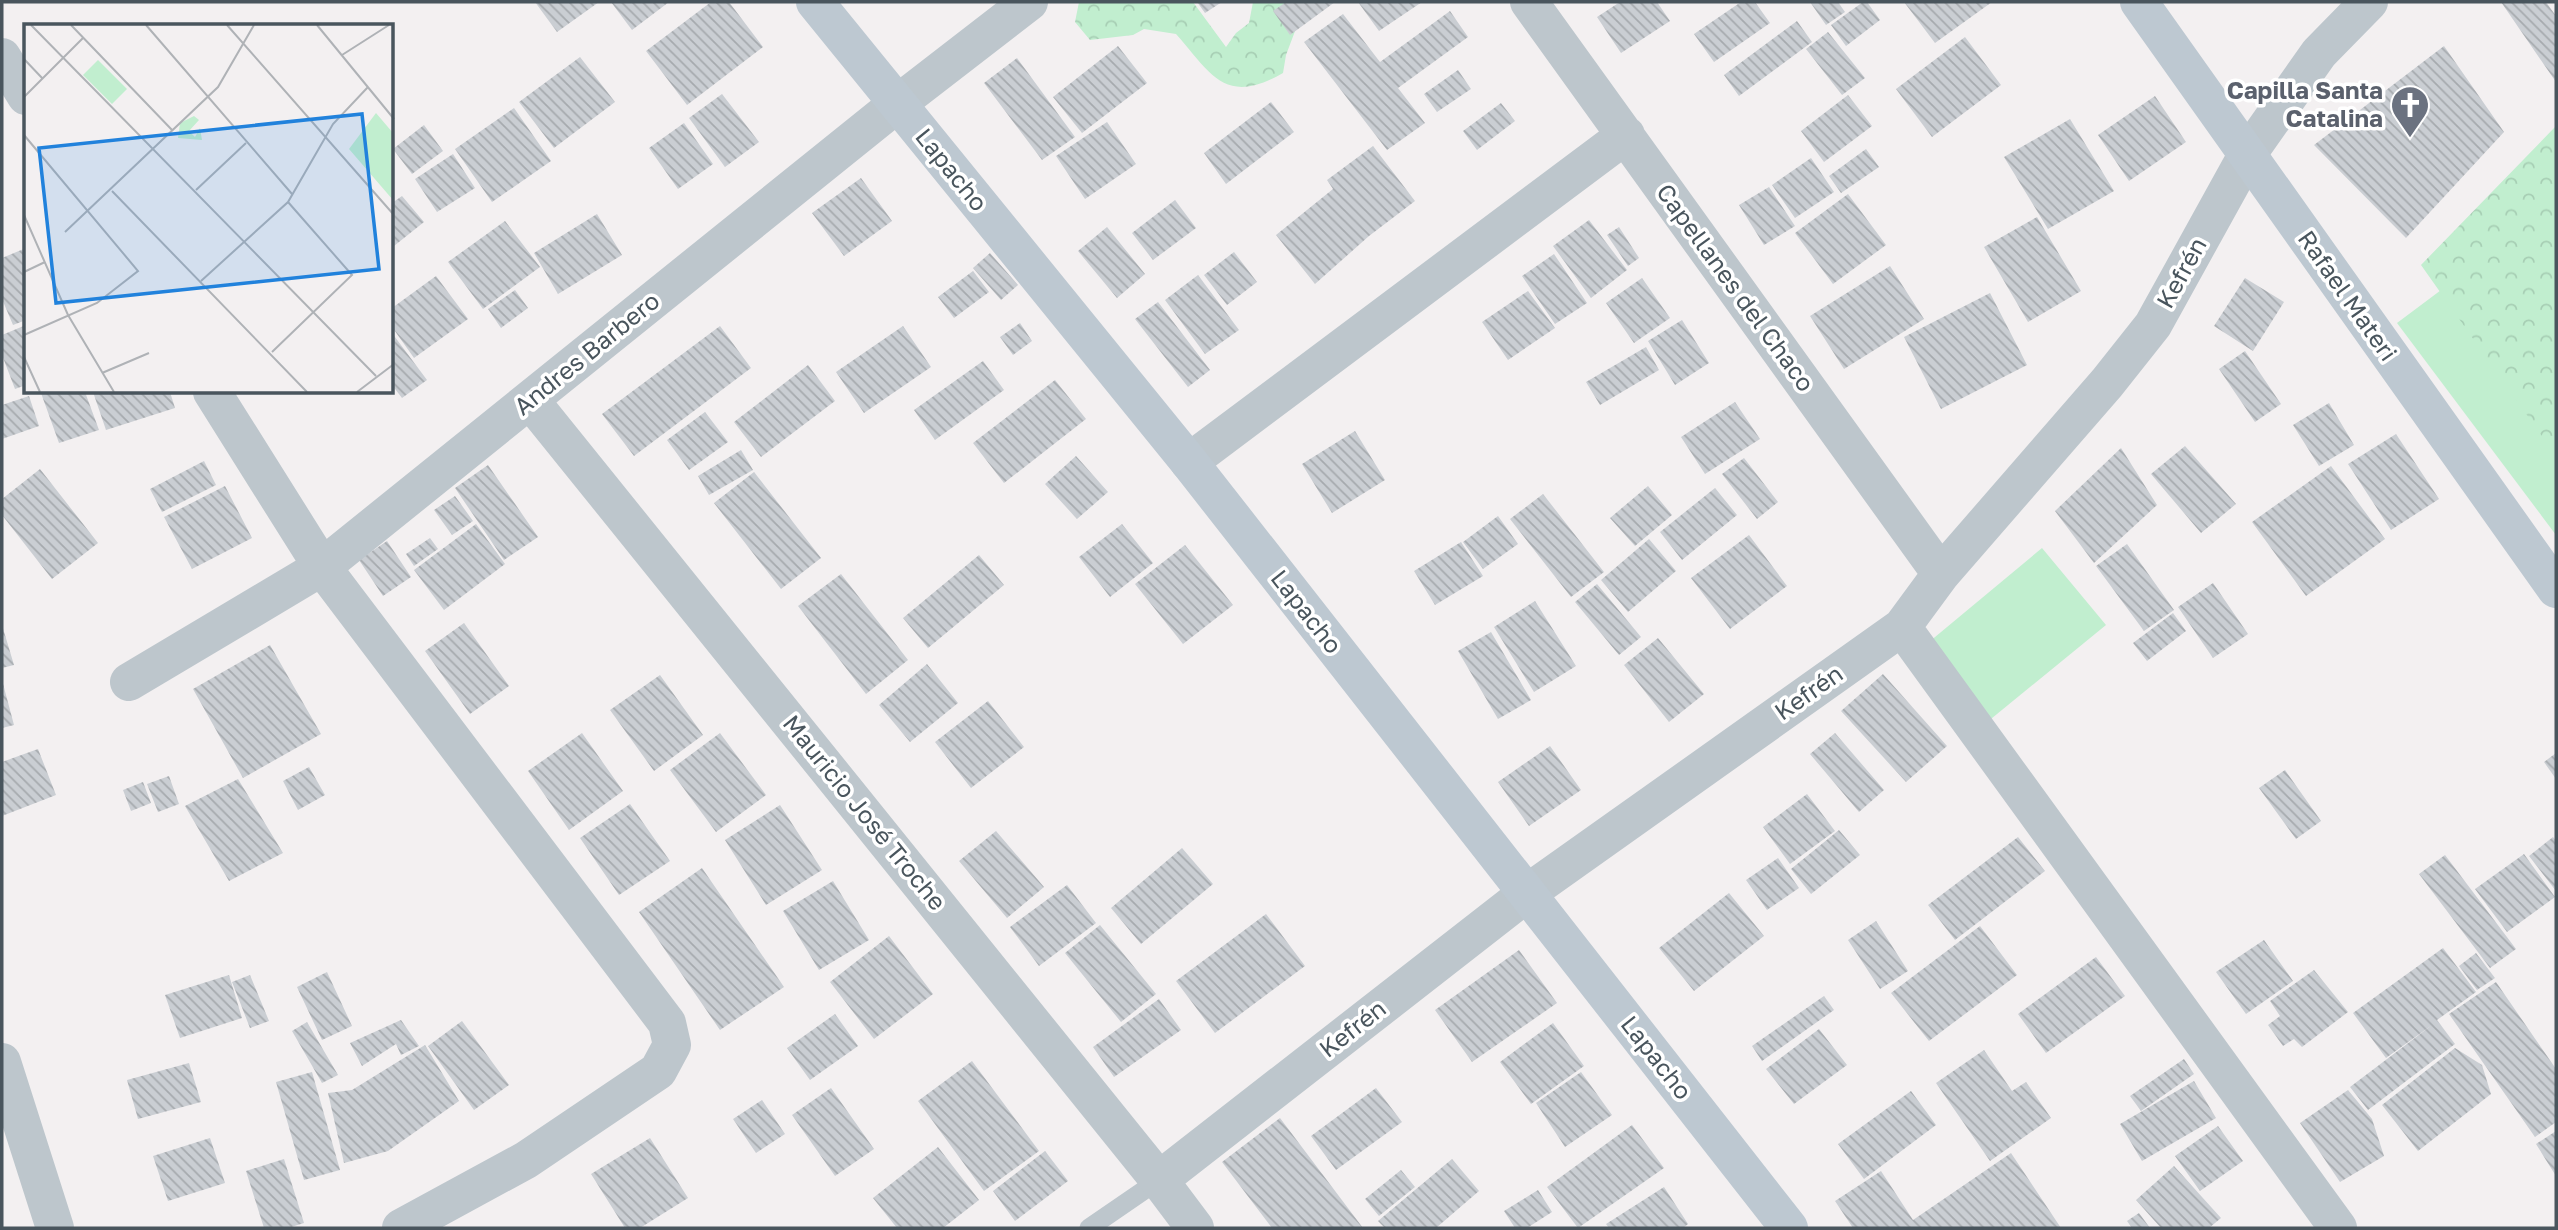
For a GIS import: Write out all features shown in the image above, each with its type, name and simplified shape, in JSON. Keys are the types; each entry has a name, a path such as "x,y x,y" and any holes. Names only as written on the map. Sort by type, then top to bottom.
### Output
{"street":[{"name":"Lapacho","path":"815,2 1189,463 1789,1228"},
{"name":"Andres Barbero","path":"129,682 322,567 897,104 1029,2"},
{"name":"Capellanes del Chaco","path":"1529,2 1941,574"},
{"name":"Rafael Materi","path":"2139,2 2556,589"},
{"name":"Kefrén","path":"1159,1180 1526,894 1902,627 1941,574 2108,383 2153,325 2247,155 2319,53 2369,2"},
{"path":"2,57 24,93"},
{"path":"1189,463 1626,135"},
{"path":"213,394 322,567 667,1023 672,1045 657,1071 559,1138 526,1160 401,1228"},
{"name":"Mauricio José Troche","path":"530,400 1195,1228"},
{"path":"1902,627 2338,1228"},
{"path":"2,1062 55,1228"}],"lane":[{"name":"Kefrén","path":"1089,1228 1159,1180"}],"green space":[{"path":"1079,2 1193,2 1226,47 1236,33 1249,23 1253,2 1298,2 1300,18 1286,55 1283,73 1247,87 1233,86 1210,73 1176,34 1144,29 1133,35 1090,40 1075,22"},
{"path":"2556,126 2556,456 2421,265"},
{"path":"2556,204 2556,535 2397,323"},
{"path":"2042,548 2106,625 1986,723 1923,647"}],"building":[{"path":"535,2 599,2 557,32"},
{"path":"611,2 669,2 632,30"},
{"path":"711,2 729,2 763,47 687,105 646,51"},
{"path":"1197,2 1222,2 1205,13"},
{"path":"1286,2 1335,2 1290,35 1273,11"},
{"path":"1358,2 1422,2 1379,31"},
{"path":"1620,2 1657,2 1670,21 1621,53 1597,17"},
{"path":"1741,2 1755,2 1770,23 1714,62 1694,34"},
{"path":"1810,2 1838,2 1845,12 1826,25"},
{"path":"1863,2 1867,2 1880,20 1846,46 1831,25"},
{"path":"1904,2 1992,2 1935,43"},
{"path":"2501,2 2546,2 2556,16 2556,82"},
{"path":"1450,11 1468,37 1398,88 1425,123 1387,150 1304,42 1343,14 1380,62"},
{"path":"1797,21 1812,42 1739,96 1724,75"},
{"path":"1828,32 1865,78 1842,95 1806,49"},
{"path":"1965,37 2001,85 1932,137 1896,89"},
{"path":"1118,46 1147,83 1082,133 1053,97"},
{"name":"Capilla Santa Catalina","path":"2444,46 2504,132 2406,238 2314,145"},
{"path":"580,57 615,102 554,148 519,102"},
{"path":"1017,58 1075,137 1042,160 984,83"},
{"path":"1458,70 1471,89 1437,112 1424,94"},
{"path":"722,94 759,142 725,167 689,118"},
{"path":"1848,95 1872,126 1824,162 1801,131"},
{"path":"2155,96 2186,142 2129,181 2098,135"},
{"path":"1271,102 1294,132 1226,184 1204,153"},
{"path":"1501,103 1515,121 1477,150 1463,131"},
{"path":"514,108 551,161 492,202 455,149"},
{"path":"2070,119 2114,191 2048,229 2004,157"},
{"path":"1107,122 1136,164 1085,199 1056,156"},
{"path":"684,123 713,164 678,189 649,148"},
{"path":"424,125 443,151 412,174 394,148"},
{"path":"1373,146 1415,201 1369,236 1315,284 1276,235 1333,189 1327,180"},
{"path":"1866,149 1879,167 1841,193 1829,176"},
{"path":"453,154 475,188 437,212 415,179"},
{"path":"1811,158 1834,192 1795,218 1772,185"},
{"path":"861,178 892,221 844,256 812,213"},
{"path":"1769,187 1795,226 1764,245 1739,205"},
{"path":"1848,194 1886,245 1833,284 1795,233"},
{"path":"402,196 424,222 394,246 394,202"},
{"path":"1175,200 1196,228 1153,260 1132,233"},
{"path":"597,214 622,255 558,294 534,253"},
{"path":"2037,217 2081,291 2028,322 1984,247"},
{"path":"1589,220 1627,270 1591,298 1553,246"},
{"path":"505,221 540,267 483,309 448,262"},
{"path":"1107,227 1145,274 1117,298 1078,251"},
{"path":"1619,227 1639,258 1628,266 1607,235"},
{"path":"24,249 24,321 13,325 2,299 2,258"},
{"path":"1234,252 1257,282 1227,305 1204,275"},
{"path":"990,253 1018,285 1001,300 973,268"},
{"path":"1554,254 1587,303 1555,324 1522,276"},
{"path":"1890,266 1924,319 1844,369 1810,316"},
{"path":"973,271 989,292 954,318 938,297"},
{"path":"1198,275 1239,330 1205,354 1165,300"},
{"path":"436,276 468,319 414,358 394,330 394,307"},
{"path":"1642,278 1670,318 1634,343 1606,303"},
{"path":"2245,278 2284,302 2253,351 2214,326"},
{"path":"515,290 528,308 501,328 488,309"},
{"path":"1528,291 1555,328 1508,360 1482,322"},
{"path":"1990,293 2027,365 1941,409 1904,337"},
{"path":"1158,302 1210,370 1188,387 1135,319"},
{"path":"1682,320 1709,363 1675,385 1648,341"},
{"path":"1020,323 1032,341 1013,355 1000,337"},
{"path":"24,326 24,386 15,389 2,355 2,335"},
{"path":"720,326 751,368 634,456 602,414"},
{"path":"903,326 931,367 864,413 836,372"},
{"path":"394,336 427,380 402,398 394,388"},
{"path":"1646,347 1659,370 1600,405 1586,382"},
{"path":"2245,351 2281,404 2255,422 2219,369"},
{"path":"983,361 1004,390 935,440 914,410"},
{"path":"808,365 835,401 761,457 734,422"},
{"path":"1055,380 1086,419 1004,483 973,443"},
{"path":"41,394 86,394 99,430 59,443"},
{"path":"94,394 171,394 175,408 106,430"},
{"path":"29,396 39,426 2,439 2,405"},
{"path":"1735,402 1760,439 1705,474 1681,437"},
{"path":"2329,403 2354,445 2319,466 2293,425"},
{"path":"705,412 728,442 689,470 667,440"},
{"path":"1355,431 1385,480 1332,513 1302,464"},
{"path":"2396,434 2439,499 2391,530 2348,464"},
{"path":"2185,446 2236,504 2201,533 2151,474"},
{"path":"2121,448 2157,505 2094,563 2055,511"},
{"path":"741,450 753,470 709,495 698,476"},
{"path":"1076,456 1108,492 1077,519 1045,484"},
{"path":"1744,458 1778,502 1757,519 1722,474"},
{"path":"204,461 216,485 162,512 150,489"},
{"path":"488,465 538,537 504,560 455,488"},
{"path":"2331,466 2385,539 2306,596 2252,522"},
{"path":"40,469 98,543 52,579 2,515 2,499"},
{"path":"754,472 821,558 781,589 714,503"},
{"path":"225,486 252,538 192,569 164,517"},
{"path":"1648,486 1672,515 1635,546 1610,518"},
{"path":"1715,488 1737,515 1682,560 1660,532"},
{"path":"1543,494 1604,572 1571,597 1510,519"},
{"path":"455,496 473,521 452,535 434,510"},
{"path":"1498,516 1518,544 1483,569 1463,542"},
{"path":"476,524 505,564 444,610 414,570"},
{"path":"1122,524 1153,563 1110,597 1079,557"},
{"path":"1749,535 1787,586 1730,629 1691,578"},
{"path":"430,538 438,549 414,566 406,554"},
{"path":"1649,539 1676,571 1628,612 1601,580"},
{"path":"387,541 411,577 383,596 359,560"},
{"path":"1461,542 1483,576 1435,605 1414,571"},
{"path":"2127,544 2174,610 2144,631 2096,566"},
{"path":"1185,545 1233,605 1183,644 1135,584"},
{"path":"979,555 1004,585 928,648 903,618"},
{"path":"841,574 908,660 866,694 798,606"},
{"path":"2213,583 2248,634 2213,658 2178,607"},
{"path":"1597,584 1641,637 1619,655 1575,602"},
{"path":"1535,601 1576,666 1534,692 1494,627"},
{"path":"2173,613 2186,631 2147,661 2133,643"},
{"path":"464,623 509,686 470,714 425,651"},
{"path":"2,625 14,665 2,668"},
{"path":"1491,632 1531,700 1498,719 1458,651"},
{"path":"1658,638 1704,694 1669,722 1624,665"},
{"path":"270,645 321,734 243,778 193,689"},
{"path":"927,664 958,703 910,742 879,705"},
{"path":"1883,674 1947,746 1906,782 1841,711"},
{"path":"660,675 703,735 654,771 610,710"},
{"path":"2,680 14,725 2,728"},
{"path":"988,701 1024,747 971,788 935,742"},
{"path":"582,733 623,791 569,830 528,771"},
{"path":"720,733 766,795 716,832 670,770"},
{"path":"1835,733 1884,790 1859,812 1810,754"},
{"path":"1550,746 1581,790 1529,826 1498,782"},
{"path":"38,749 56,795 2,816 2,762"},
{"path":"2556,753 2556,779 2544,762"},
{"path":"309,767 325,795 298,810 283,781"},
{"path":"2285,770 2321,821 2296,839 2259,788"},
{"path":"169,776 179,804 158,812 147,784"},
{"path":"238,779 283,853 229,881 185,806"},
{"path":"143,782 151,803 131,811 123,790"},
{"path":"1807,794 1835,831 1790,864 1763,827"},
{"path":"630,804 670,861 619,895 580,838"},
{"path":"780,805 822,870 766,905 725,840"},
{"path":"1839,830 1860,855 1811,894 1791,869"},
{"path":"996,831 1044,887 1007,918 959,861"},
{"path":"2018,837 2045,871 1955,940 1928,905"},
{"path":"2553,837 2556,841 2556,891 2529,856"},
{"path":"1182,848 1213,884 1141,944 1111,908"},
{"path":"2524,854 2555,897 2507,932 2475,889"},
{"path":"2445,855 2516,949 2490,968 2419,874"},
{"path":"1778,858 1799,888 1767,910 1746,880"},
{"path":"702,868 784,987 720,1030 639,912"},
{"path":"833,881 869,940 819,970 783,911"},
{"path":"1067,885 1096,923 1039,966 1010,927"},
{"path":"1729,893 1764,936 1694,991 1659,948"},
{"path":"1266,914 1305,966 1215,1033 1176,981"},
{"path":"1876,921 1908,971 1880,989 1848,940"},
{"path":"1100,925 1156,994 1121,1022 1065,953"},
{"path":"1980,926 2017,975 1929,1041 1891,993"},
{"path":"889,936 933,994 874,1039 830,982"},
{"path":"2264,940 2293,981 2246,1014 2216,972"},
{"path":"2443,948 2476,992 2437,1020 2455,1044 2368,1110 2350,1087 2432,1025 2386,1058 2353,1013"},
{"path":"1519,950 1557,1003 1472,1062 1435,1010"},
{"path":"2476,953 2495,978 2477,990 2459,966"},
{"path":"2096,957 2125,996 2046,1053 2018,1014"},
{"path":"2314,970 2348,1012 2302,1047 2294,1039 2283,1046 2268,1025 2280,1016 2270,1001"},
{"path":"327,972 352,1026 322,1040 297,987"},
{"path":"229,975 242,1018 180,1038 165,995"},
{"path":"250,975 269,1021 250,1028 232,982"},
{"path":"2496,982 2556,1069 2556,1122 2535,1137 2449,1014"},
{"path":"1824,996 1834,1010 1762,1061 1752,1046"},
{"path":"1159,999 1181,1030 1114,1077 1093,1047"},
{"path":"835,1014 858,1046 810,1080 787,1048"},
{"path":"401,1020 419,1046 401,1055 396,1044 362,1066 350,1043"},
{"path":"462,1021 509,1085 474,1110 428,1046"},
{"path":"307,1022 338,1075 322,1083 292,1031"},
{"path":"1553,1023 1584,1066 1531,1104 1500,1062"},
{"path":"1819,1029 1847,1065 1794,1104 1766,1069"},
{"path":"425,1045 459,1101 388,1151 344,1163 328,1093 352,1090"},
{"path":"2455,1048 2482,1065 2491,1094 2418,1151 2382,1105"},
{"path":"1984,1050 2012,1091 2026,1082 2051,1118 1990,1161 1936,1083"},
{"path":"2184,1059 2194,1074 2141,1111 2130,1096"},
{"path":"972,1061 1039,1151 984,1191 918,1101"},
{"path":"189,1063 201,1102 138,1119 127,1080"},
{"path":"312,1072 340,1170 304,1180 276,1082"},
{"path":"1581,1072 1612,1115 1565,1147 1536,1103"},
{"path":"2194,1081 2216,1118 2142,1161 2120,1124"},
{"path":"831,1088 874,1149 835,1176 792,1115"},
{"path":"1376,1088 1402,1122 1336,1170 1311,1136"},
{"path":"2348,1090 2372,1119 2384,1156 2340,1182 2300,1123"},
{"path":"1911,1091 1936,1125 1864,1179 1838,1144"},
{"path":"762,1100 785,1134 756,1153 733,1119"},
{"path":"1280,1118 1363,1228 1272,1228 1222,1162"},
{"path":"1632,1125 1664,1168 1578,1228 1547,1187"},
{"path":"2218,1126 2243,1161 2200,1191 2175,1156"},
{"path":"2556,1131 2556,1176 2536,1144"},
{"path":"210,1138 225,1183 168,1201 153,1156"},
{"path":"650,1138 688,1198 640,1228 625,1228 591,1174"},
{"path":"938,1147 979,1200 943,1228 897,1228 873,1198"},
{"path":"1045,1151 1068,1181 1015,1221 993,1191"},
{"path":"2011,1153 2061,1228 1853,1228 1835,1201 1881,1171 1913,1220"},
{"path":"284,1159 304,1223 288,1228 264,1228 246,1171"},
{"path":"1452,1159 1479,1191 1436,1228 1385,1228 1378,1221"},
{"path":"2174,1166 2221,1218 2209,1228 2161,1228 2136,1200"},
{"path":"1401,1170 1415,1187 1379,1216 1365,1199"},
{"path":"1664,1187 1688,1224 1683,1228 1609,1228 1606,1224"},
{"path":"1538,1190 1552,1212 1527,1228 1515,1228 1504,1211"},
{"path":"2139,1213 2150,1228 2132,1228 2127,1221"}],"place":[{"name":"Capilla Santa Catalina","path":"2410,139"}]}
